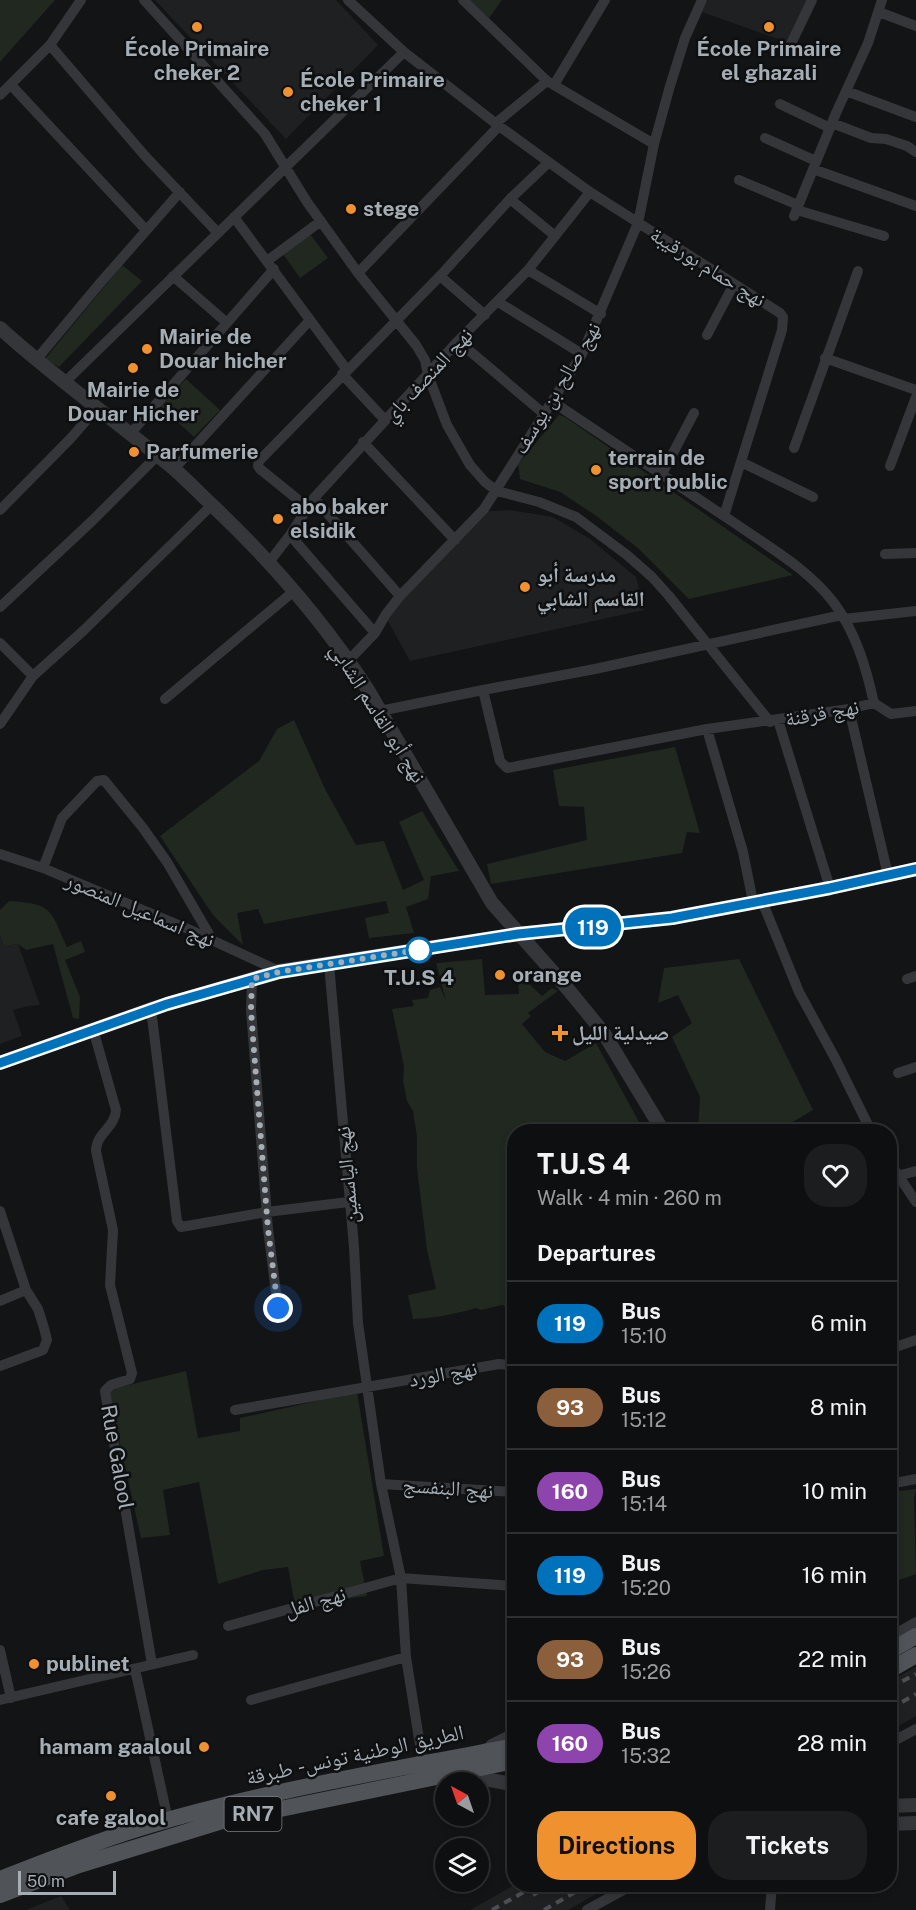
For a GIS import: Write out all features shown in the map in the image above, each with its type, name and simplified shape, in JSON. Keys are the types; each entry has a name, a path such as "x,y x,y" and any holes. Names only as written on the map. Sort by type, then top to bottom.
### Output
{"main road":[{"path":"897,1647 916,1636"},
{"path":"897,1666 916,1655"},
{"name":"الطريق الوطنية تونس - طبرقة","path":"0,1879 74,1850 168,1820 278,1793 507,1747"},
{"name":"الطريق الوطنية تونس - طبرقة","path":"459,1772 507,1762"},
{"name":"الطريق الوطنية تونس - طبرقة","path":"0,1895 90,1861 222,1821 435,1777"}],"street":[{"path":"0,95 50,45 81,0"},
{"path":"144,0 250,116 276,149 285,168 321,221 425,360 428,375 447,425 459,447 485,482 497,491 539,501 583,522 652,577 774,721 830,888"},
{"name":"نهج حمام بورقيبة","path":"348,0 404,52 497,125 590,192 780,313 783,322 724,516"},
{"path":"463,0 550,83 654,144"},
{"path":"358,273 497,125 550,83 605,0"},
{"name":"نهج صالح بن يوسف","path":"349,660 375,633 400,596 484,509 582,354 601,315 638,223 654,144 676,63 702,0"},
{"path":"787,52 812,0"},
{"path":"796,210 868,43 882,0"},
{"path":"879,12 916,26"},
{"path":"50,45 130,139 218,233"},
{"path":"64,383 404,52"},
{"path":"11,85 146,230"},
{"path":"846,92 916,117"},
{"path":"780,104 831,126 871,138 886,139 907,146 916,152"},
{"path":"765,138 814,165 916,206"},
{"path":"400,596 311,502 260,469 258,464 344,372 440,276 510,199 549,162"},
{"path":"739,180 796,210 884,236"},
{"path":"36,360 180,192"},
{"name":"نهج المنصف باي","path":"270,561 311,502 363,442 528,270 590,192"},
{"path":"510,199 554,235"},
{"path":"234,217 271,265 344,372 385,420"},
{"path":"130,434 227,323 271,265 321,221"},
{"path":"528,270 601,315"},
{"path":"794,448 858,271"},
{"path":"173,276 227,323"},
{"path":"440,276 485,315"},
{"path":"707,335 734,284"},
{"path":"498,302 582,354"},
{"path":"174,469 309,321"},
{"name":"نهج أبو القاسم الشابي","path":"0,328 64,383 174,469 270,561 349,660 497,910 603,1032 659,1124"},
{"path":"459,341 544,414"},
{"path":"825,358 916,390"},
{"path":"890,466 916,397"},
{"name":"نهج قرقنة","path":"483,690 500,761 507,768 707,729 774,721 874,703 861,654 843,617 833,602 810,577 724,516 553,402"},
{"path":"0,510 71,438 97,408"},
{"path":"662,474 694,413"},
{"path":"363,442 455,540"},
{"path":"0,607 157,456"},
{"path":"741,462 813,497"},
{"path":"0,724 33,676 83,631 212,505"},
{"path":"290,535 375,633"},
{"path":"885,554 916,553"},
{"path":"165,699 294,591"},
{"path":"380,711 843,617 916,611"},
{"path":"0,643 33,676"},
{"path":"874,703 891,714 916,711"},
{"path":"849,709 888,875"},
{"path":"707,729 758,902 799,992 868,1124"},
{"path":"43,868 62,818 97,781 104,780 167,862 213,941"},
{"name":"نهج اسماعيل المنصور","path":"0,854 43,868 279,972"},
{"path":"0,1063 151,1010 279,972 518,934 672,918 916,869"},
{"name":"نهج الياسمين","path":"329,964 348,1202 354,1247 358,1323 381,1484 401,1578 406,1658 423,1764"},
{"path":"252,979 251,1010 267,1212 278,1308"},
{"path":"151,1010 167,1151 179,1224 185,1228 267,1212 348,1202"},
{"name":"Rue Galool","path":"93,1029 116,1110 114,1122 99,1138 96,1151 113,1230 110,1284 132,1373 130,1379 105,1390 152,1664"},
{"path":"898,1072 916,1067"},
{"path":"916,1171 897,1176 916,1202"},
{"path":"0,1212 26,1290 38,1309 46,1345 37,1353 0,1366"},
{"path":"0,1301 26,1290"},
{"path":"897,1347 916,1340"},
{"name":"نهج الورد","path":"366,1386 428,1378 499,1364 507,1365"},
{"path":"235,1410 366,1386"},
{"path":"897,1483 916,1479"},
{"name":"نهج البنفسج","path":"381,1484 507,1492"},
{"path":"401,1578 507,1586"},
{"name":"نهج الفل","path":"228,1626 401,1578"},
{"path":"897,1632 916,1622"},
{"path":"0,1650 6,1699 192,1655"},
{"path":"251,1700 406,1658"},
{"path":"135,1669 168,1820"},
{"path":"897,1739 916,1729"},
{"path":"468,1755 507,1738"},
{"path":"489,1780 507,1783"},
{"path":"897,1824 916,1823"},
{"path":"587,1910 620,1892"},
{"path":"770,1910 771,1892"}],"shaded area":[{"path":"0,0 55,0 0,62"},
{"name":"École Primaire cheker 1","path":"155,0 336,0 378,45 286,139"},
{"path":"470,0 502,0 489,18"},
{"name":"École Primaire el ghazali","path":"708,0 808,0 787,42 702,12"},
{"path":"310,234 328,258 300,278 283,254"},
{"path":"122,265 142,281 59,367 45,359"},
{"path":"186,379 220,410 194,437 160,406"},
{"name":"terrain de sport public","path":"559,415 793,575 689,599 639,549 595,515 560,492 520,479 518,464"},
{"name":"مدرسة أبو القاسم الشابي","path":"510,510 553,517 590,539 636,577 644,610 410,661 385,616 477,512"},
{"path":"294,720 325,789 356,845 384,841 403,890 424,880 399,822 422,811 459,871 431,876 428,899 406,907 414,933 369,938 365,918 389,913 386,901 264,924 258,909 237,913 243,945 213,915 160,836 259,761 277,729"},
{"path":"675,747 700,833 687,832 682,853 491,884 487,864 587,840 584,807 559,806 553,770"},
{"path":"9,901 34,904 48,911 57,924 67,947 81,941 85,952 65,960 80,997 79,1019 73,1018 53,944 26,950 18,944 4,946 0,936 0,910"},
{"path":"0,936 4,946 18,944 40,1005 13,1010 22,1036 0,1044"},
{"path":"482,959 485,995 519,994 518,981 526,981 542,996 552,988 558,991 528,1013 531,1016 522,1024 545,1052 565,1061 596,1043 640,1124 507,1124 507,1307 502,1305 481,1310 476,1308 413,1319 408,1295 436,1289 427,1250 413,1111 407,1101 403,1081 404,1066 392,1009 414,1006 412,1000 428,998 430,990 440,987 446,1001 436,963"},
{"path":"739,959 813,1110 789,1124 698,1124 700,1097 672,1037 692,1023 678,995 658,1003 664,968"},
{"path":"186,1371 198,1438 240,1431 240,1418 357,1392 384,1556 360,1561 367,1596 295,1605 288,1567 263,1570 218,1584 199,1482 163,1490 170,1535 141,1538 108,1390"},
{"path":"916,1489 914,1499 916,1574 899,1580 897,1572 897,1491"},
{"path":"916,1667 916,1716 897,1727 897,1677"},
{"path":"507,1889 507,1892 600,1892 568,1910 470,1910"},
{"path":"61,1896 70,1910 26,1910"}],"railway":[{"path":"897,1684 916,1674"},
{"path":"897,1705 916,1694"},
{"path":"492,1910 524,1892"},
{"path":"533,1895 538,1892"},
{"path":"544,1910 575,1892"}],"bus line":[{"name":"119","path":"0,1063 167,1004 279,972 518,934 672,918 916,869"}],"place":[{"name":"École Primaire cheker 2","path":"197,27"},
{"name":"École Primaire el ghazali","path":"769,27"},
{"name":"École Primaire cheker 1","path":"288,92"},
{"name":"stege","path":"351,209"},
{"name":"Mairie de Douar hicher","path":"147,349"},
{"name":"Mairie de Douar Hicher","path":"133,368"},
{"name":"Parfumerie","path":"134,452"},
{"name":"terrain de sport public","path":"596,470"},
{"name":"abo baker elsidik","path":"278,519"},
{"name":"مدرسة أبو القاسم الشابي","path":"525,587"},
{"name":"T.U.S 4","path":"419,950"},
{"name":"orange","path":"500,975"},
{"name":"صيدلية الليل","path":"560,1033"},
{"name":"publinet","path":"34,1664"},
{"name":"hamam gaaloul","path":"204,1747"},
{"name":"cafe galool","path":"111,1796"}],"route":[{"path":"278,1308 268,1229 251,1010 252,979 279,972 424,949 419,950"}]}
